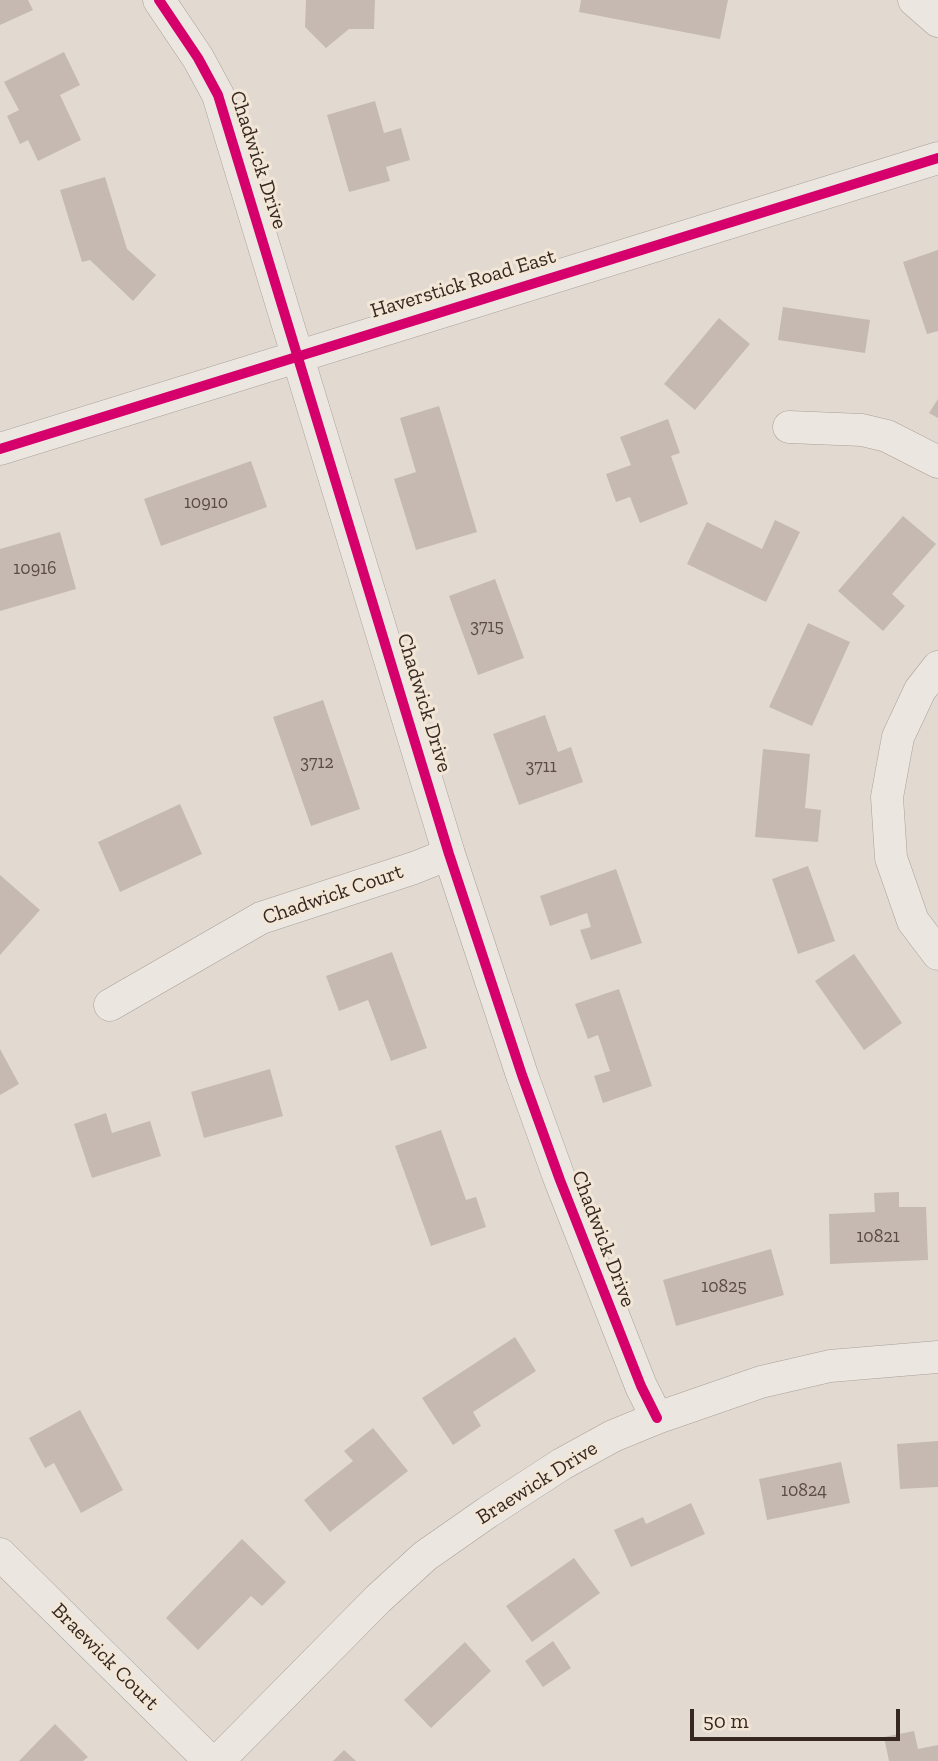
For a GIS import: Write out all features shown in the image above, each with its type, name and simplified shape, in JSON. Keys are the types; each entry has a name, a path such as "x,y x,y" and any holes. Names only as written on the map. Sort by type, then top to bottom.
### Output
{"street":[{"name":"Chadwick Drive","path":"159,0 198,58 218,95 449,854 522,1075 641,1386 657,1418"},
{"path":"914,0 938,21"},
{"name":"Haverstick Road East","path":"0,449 938,158"},
{"path":"789,427 862,430 887,436 938,462"},
{"path":"938,667 920,690 898,737 887,797 891,858 913,921 938,954"},
{"name":"Chadwick Court","path":"110,1005 261,918 449,854"},
{"name":"Braewick Drive","path":"218,1761 378,1599 425,1556 562,1464 613,1436 761,1382 830,1366 938,1357"},
{"name":"Braewick Court","path":"0,1554 210,1761"}],"building":[{"path":"0,0 28,0 33,10 0,25"},
{"path":"306,0 375,0 374,29 349,29 326,48 305,27"},
{"path":"581,0 728,0 720,39 579,12"},
{"path":"64,52 80,85 60,95 81,140 38,161 28,140 20,144 7,116 19,110 4,82"},
{"path":"375,101 384,133 401,128 410,160 386,167 390,181 349,192 327,115"},
{"path":"105,177 127,249 156,275 133,301 90,260 82,262 60,190"},
{"path":"938,250 938,331 927,334 903,262"},
{"path":"783,307 870,320 865,353 778,340"},
{"path":"719,318 750,344 695,410 664,384"},
{"path":"938,399 938,418 929,413"},
{"path":"439,406 477,532 416,550 394,479 416,472 400,418"},
{"path":"668,419 680,453 671,456 688,504 640,523 630,497 616,502 606,474 631,465 620,437"},
{"path":"251,461 267,507 161,546 144,499"},
{"path":"903,516 936,544 892,594 905,606 883,631 838,591"},
{"path":"775,520 800,532 766,602 687,564 707,522 762,549"},
{"path":"60,532 76,589 0,611 0,549"},
{"path":"495,579 524,658 478,675 449,596"},
{"path":"808,623 850,642 812,726 769,707"},
{"path":"323,700 360,809 311,826 273,717"},
{"path":"545,715 558,752 571,747 583,782 519,805 493,734"},
{"path":"763,749 810,754 805,808 821,810 818,842 755,837"},
{"path":"180,804 202,854 120,892 98,842"},
{"path":"808,866 835,941 798,954 772,879"},
{"path":"616,869 642,943 591,960 580,930 591,927 587,913 550,926 540,896"},
{"path":"0,875 40,910 0,955"},
{"path":"392,952 427,1048 391,1061 368,1000 339,1011 326,976"},
{"path":"854,954 902,1023 864,1050 815,981"},
{"path":"619,989 652,1086 603,1103 594,1076 610,1071 598,1035 588,1039 575,1004"},
{"path":"0,1049 19,1084 0,1095"},
{"path":"270,1069 283,1116 204,1138 191,1092"},
{"path":"106,1113 112,1133 150,1121 161,1156 92,1178 74,1124"},
{"path":"441,1130 466,1200 476,1197 486,1227 431,1246 395,1146"},
{"path":"899,1192 899,1207 926,1207 928,1260 830,1264 829,1214 875,1212 874,1193"},
{"path":"771,1249 784,1295 676,1326 663,1280"},
{"path":"515,1337 536,1371 473,1412 481,1426 453,1445 422,1398"},
{"path":"80,1410 123,1490 81,1513 54,1463 45,1468 29,1438"},
{"path":"373,1428 408,1471 330,1532 304,1500 353,1461 344,1451"},
{"path":"938,1441 938,1487 900,1489 897,1444"},
{"path":"841,1462 850,1503 767,1520 759,1479"},
{"path":"691,1503 705,1534 631,1567 614,1530 643,1517 646,1524"},
{"path":"242,1539 286,1582 262,1606 251,1596 198,1650 166,1618"},
{"path":"574,1558 600,1593 532,1642 506,1606"},
{"path":"553,1641 571,1668 543,1687 525,1661"},
{"path":"465,1642 491,1671 431,1728 404,1700"},
{"path":"55,1724 88,1757 83,1761 19,1761"},
{"path":"914,1731 918,1749 938,1745 938,1761 889,1761 884,1737"},
{"path":"344,1750 356,1761 333,1761"}],"cycle path":[{"path":"159,0 198,58 218,95 449,854 522,1075 641,1386 657,1418"},
{"path":"0,449 938,158"}]}
